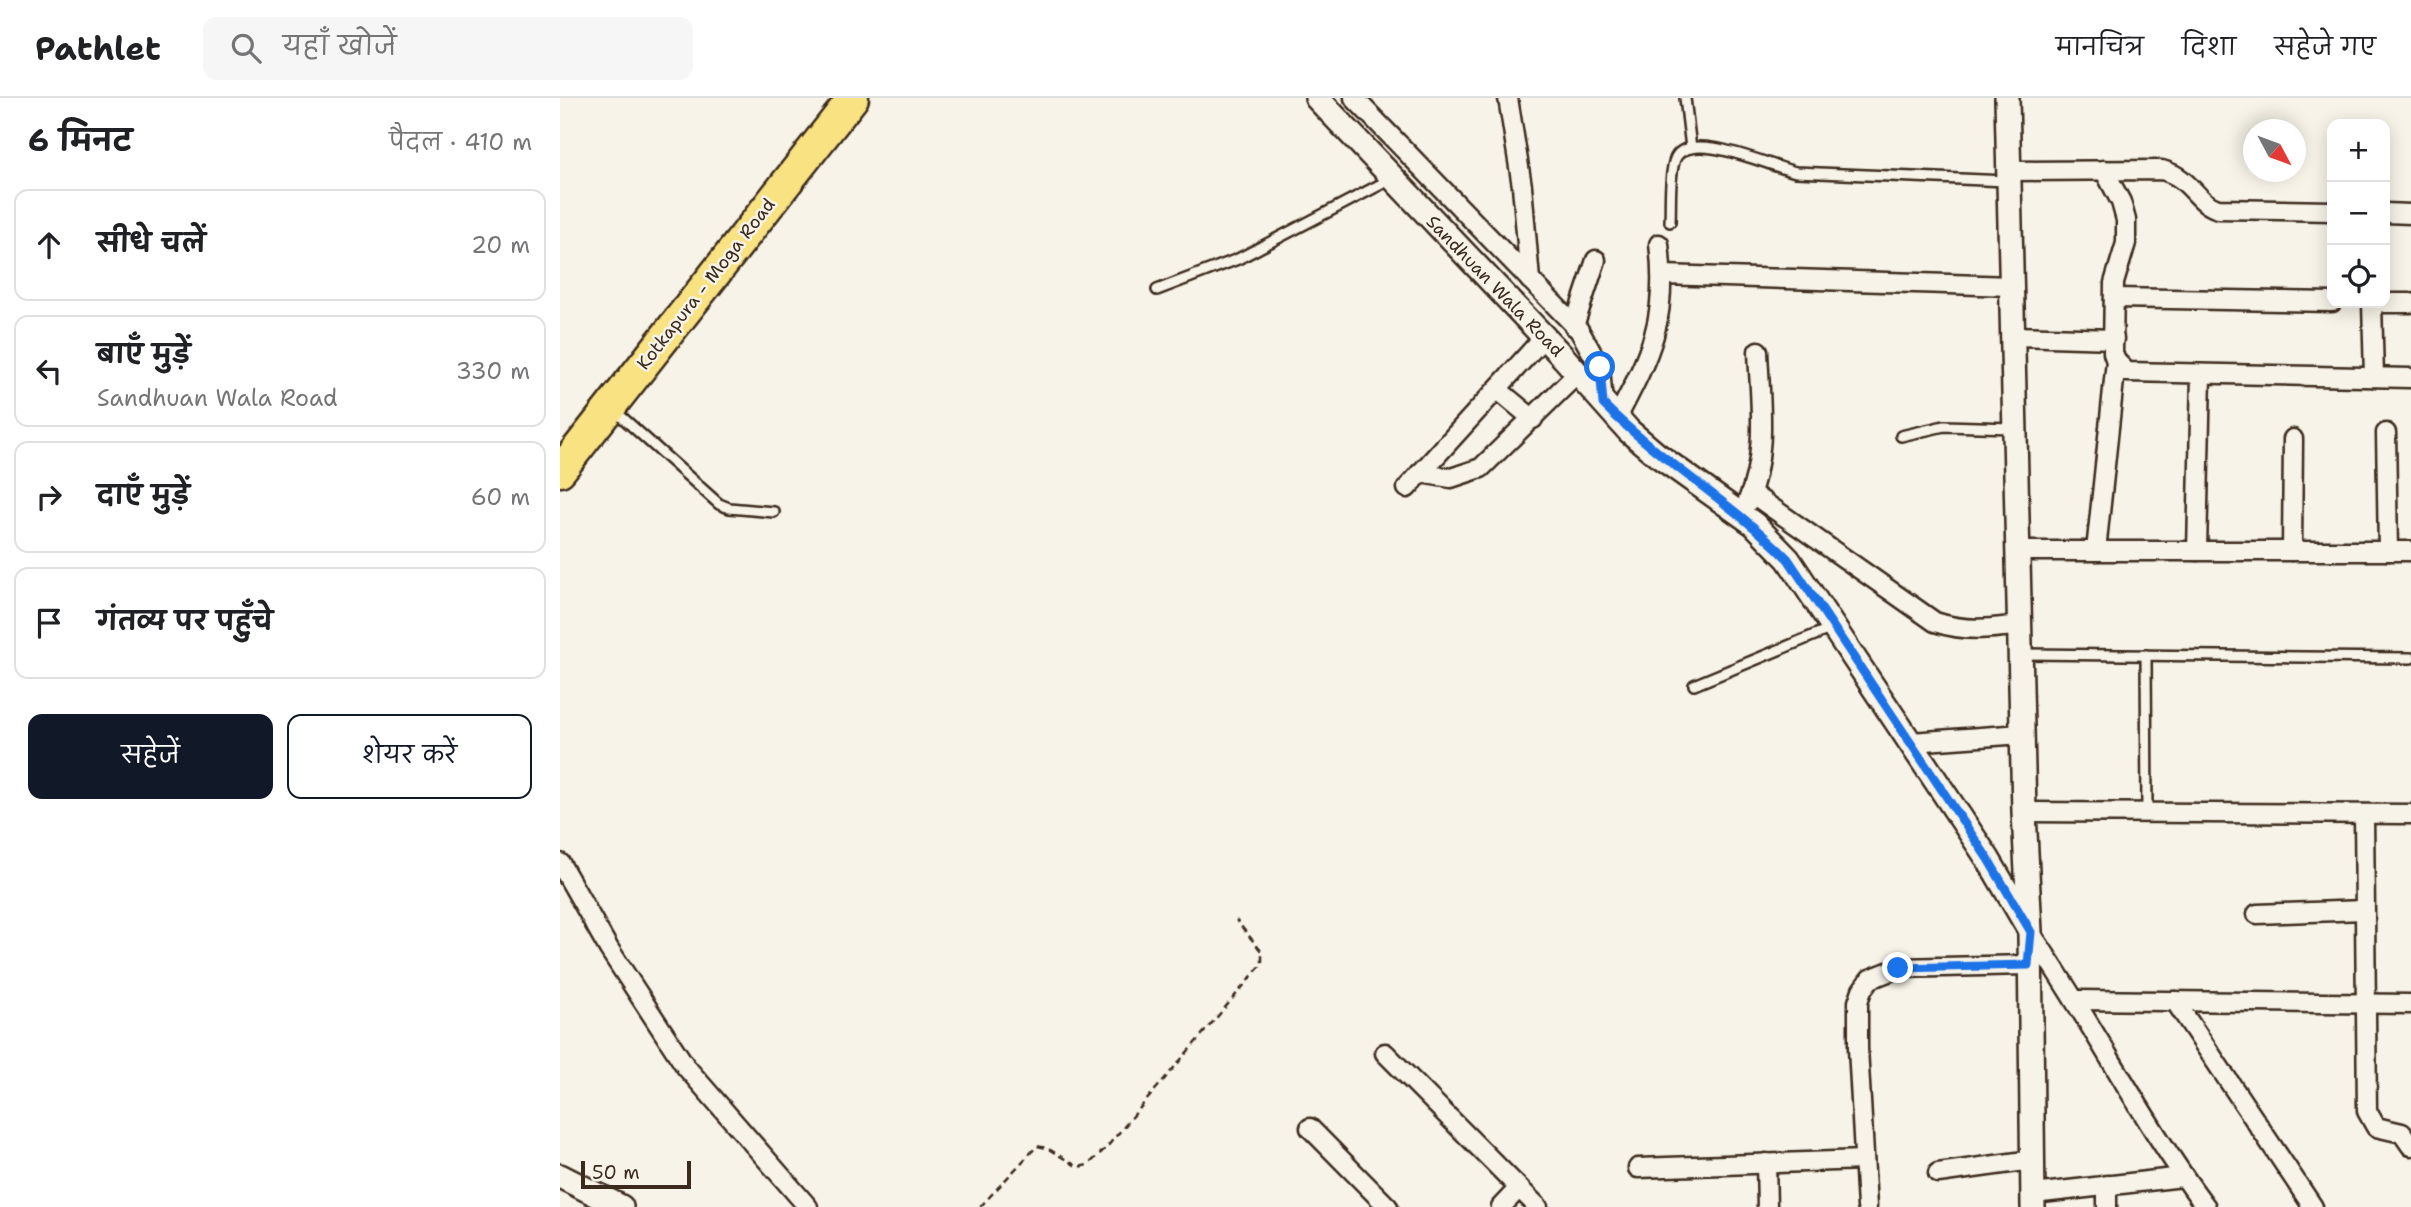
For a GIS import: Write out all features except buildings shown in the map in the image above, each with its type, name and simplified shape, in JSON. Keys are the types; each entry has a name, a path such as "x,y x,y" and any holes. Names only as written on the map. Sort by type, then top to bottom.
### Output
{"highway":[{"name":"Kotkapura - Moga Road","path":"560,471 853,98"}],"street":[{"name":"Sandhuan Wala Road","path":"1317,98 1391,179 1544,337 1610,411 1656,454 1742,515 1788,559 1988,859 2031,932"},
{"path":"1354,98 1588,342 1600,367 1610,411"},
{"path":"1508,98 1522,186 1530,280"},
{"path":"2007,98 2024,812 2031,932 2028,965 2033,1201 2107,1185 2183,1177"},
{"path":"2009,176 2104,170 2162,170 2185,179 2210,206 2218,209 2327,211"},
{"path":"2096,551 2116,361 2114,283 2126,243 2126,220 2121,202 2104,170"},
{"path":"2390,213 2411,214"},
{"path":"1610,411 1654,342 1661,315 1663,275 1660,244"},
{"path":"1574,326 1596,260"},
{"path":"1663,275 2012,286"},
{"path":"2115,298 2327,302"},
{"path":"2390,303 2411,303"},
{"path":"2372,308 2374,377"},
{"path":"2013,336 2114,339"},
{"path":"1407,488 1544,337"},
{"path":"1742,515 1762,451 1758,351"},
{"path":"2116,361 2133,373 2411,378"},
{"path":"1420,473 1451,478 1481,468 1577,373"},
{"path":"2197,551 2201,375"},
{"path":"1497,389 1533,418"},
{"path":"2386,433 2388,551"},
{"path":"2292,551 2293,439"},
{"path":"1751,493 1935,622 1969,630 2020,625"},
{"path":"2018,551 2411,551"},
{"path":"1911,742 2022,734"},
{"path":"2024,812 2411,814"},
{"path":"2364,815 2365,1094 2369,1120 2382,1129 2402,1133 2411,1146"},
{"path":"560,863 609,949 686,1067 808,1207"},
{"path":"2257,914 2364,910"},
{"path":"2031,932 2077,1000 2183,1177 2206,1207"},
{"path":"1867,1207 1858,1002 1862,990 1870,979 1898,968 2028,965"},
{"path":"2077,1000 2411,1004"},
{"path":"2175,1001 2313,1207"},
{"path":"1385,1053 1538,1207"},
{"path":"1310,1128 1388,1207"},
{"path":"1639,1168 1864,1160"},
{"path":"1938,1173 2032,1160"},
{"path":"1766,1163 1767,1207"},
{"path":"560,1176 621,1207"},
{"path":"2107,1185 2107,1207"},
{"path":"1501,1207 1519,1188"}],"lane":[{"path":"1685,98 1691,148"},
{"path":"1670,222 1673,162 1681,151 1691,148 1753,156 1783,170 1796,172 2009,176"},
{"path":"1157,290 1237,259 1391,179"},
{"path":"610,406 719,504 729,508 774,512"},
{"path":"1901,436 1944,426 2015,428"},
{"path":"1694,685 1835,627"},
{"path":"2020,654 2411,658"},
{"path":"2146,655 2147,813"}],"path":[{"path":"980,1207 1037,1146 1047,1148 1078,1167 1088,1165 1101,1154 1262,964 1262,952 1236,920"}],"route":[{"path":"1600,367 1603,404 1629,431 1656,454 1754,524 1788,559 1819,601 1988,859 2031,932 2028,965 1898,968"}]}
